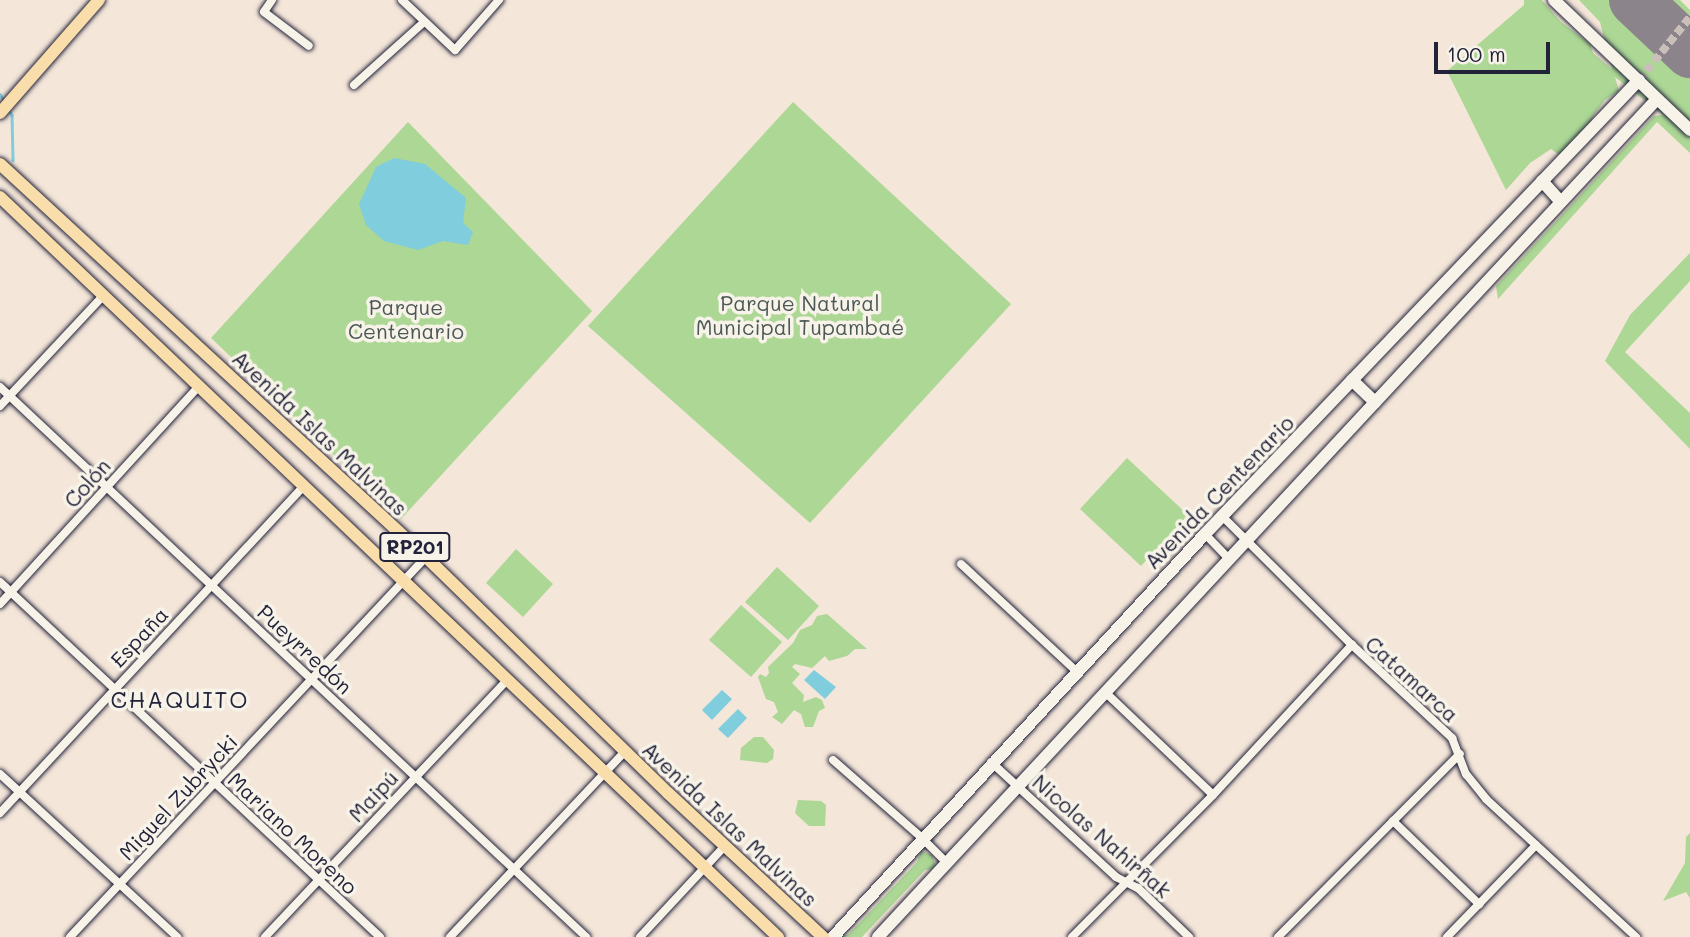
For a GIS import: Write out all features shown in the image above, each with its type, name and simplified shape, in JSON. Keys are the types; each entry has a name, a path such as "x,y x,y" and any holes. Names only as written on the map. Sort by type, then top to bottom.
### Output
{"main road":[{"path":"4,108 99,0"},
{"path":"1554,0 1690,130"},
{"name":"Avenida Centenario","path":"832,937 991,762 1205,534 1639,80"},
{"path":"878,937 1657,99"},
{"name":"Avenida Islas Malvinas","path":"0,164 426,557 625,751 822,937"},
{"path":"1542,181 1561,202"},
{"name":"RP201","path":"0,197 778,937"},
{"path":"1352,380 1375,402"}],"street":[{"path":"272,0 264,12 267,16 309,46"},
{"path":"402,0 455,50 499,0"},
{"path":"412,8 419,0"},
{"path":"354,85 424,22"},
{"path":"0,406 104,295"},
{"name":"Colón","path":"0,604 199,386"},
{"name":"Pueyrredón","path":"0,387 586,937"},
{"name":"España","path":"0,813 304,486"},
{"path":"1222,516 1352,645"},
{"path":"1205,534 1229,559"},
{"name":"Miguel Zubrycki","path":"70,937 426,557"},
{"path":"961,564 1076,671"},
{"name":"Mariano Moreno","path":"0,582 380,937"},
{"name":"Catamarca","path":"1072,937 1213,794 1352,645 1452,738 1466,774 1486,799 1636,937"},
{"name":"Maipú","path":"265,937 508,679"},
{"path":"1105,692 1213,794"},
{"path":"450,937 603,771 625,751"},
{"path":"1278,937 1460,754"},
{"path":"833,760 947,863"},
{"name":"Nicolas Nahirñak","path":"991,762 1126,884 1138,888 1189,937"},
{"path":"0,774 177,937"},
{"path":"1393,821 1479,904"},
{"path":"1447,937 1536,845"},
{"path":"640,937 725,846"}],"green space":[{"path":"1524,0 1542,0 1560,21 1590,44 1593,53 1612,69 1600,22 1579,0 1680,0 1690,10 1690,153 1657,122 1498,299 1496,286 1654,116 1663,115 1615,77 1619,91 1605,100 1593,116 1586,136 1562,157 1551,149 1530,163 1506,190 1447,71 1524,5"},
{"name":"Parque Natural Municipal Tupambaé","path":"793,102 1011,304 810,523 588,326"},
{"name":"Parque Centenario","path":"408,122 592,311 401,519 211,338"},
{"path":"1690,253 1690,281 1625,352 1690,413 1690,449 1605,361 1630,315"},
{"path":"1127,458 1188,515 1141,566 1080,509"},
{"path":"516,549 553,584 523,617 486,583"},
{"path":"777,567 819,606 788,640 745,602"},
{"path":"741,605 782,642 751,677 709,640"},
{"path":"827,614 867,649 855,649 847,656 829,661 825,656 812,668 795,664 792,667 800,674 792,683 804,695 803,702 816,697 822,700 825,708 819,711 813,727 805,727 801,714 794,710 782,724 772,717 778,712 774,702 766,699 758,677 760,674 766,677 769,673 768,667 793,643 800,630 812,625 817,616"},
{"path":"754,737 763,737 774,750 773,759 767,763 740,760 741,748"},
{"path":"798,800 821,801 826,805 825,826 809,826 798,816 795,813"},
{"path":"1690,833 1690,898 1686,892 1663,901 1685,863 1686,837"},
{"path":"921,851 932,855 936,866 934,869 925,870 862,937 839,937 849,934 917,862"}],"water":[{"path":"394,158 425,164 466,198 463,223 473,232 468,245 443,241 418,250 384,241 366,225 359,204 376,167"},
{"path":"814,670 836,687 825,699 804,680"},
{"path":"722,690 732,699 712,720 702,710"},
{"path":"738,709 747,718 728,738 718,729"}],"waterway":[{"path":"0,94 5,102"},
{"path":"8,108 12,115 13,160"}],"runway":[{"path":"1635,0 1690,52"}],"tunnel":[{"path":"1639,80 1690,17"}],"district":[{"name":"CHAQUITO","path":"180,699"}]}
